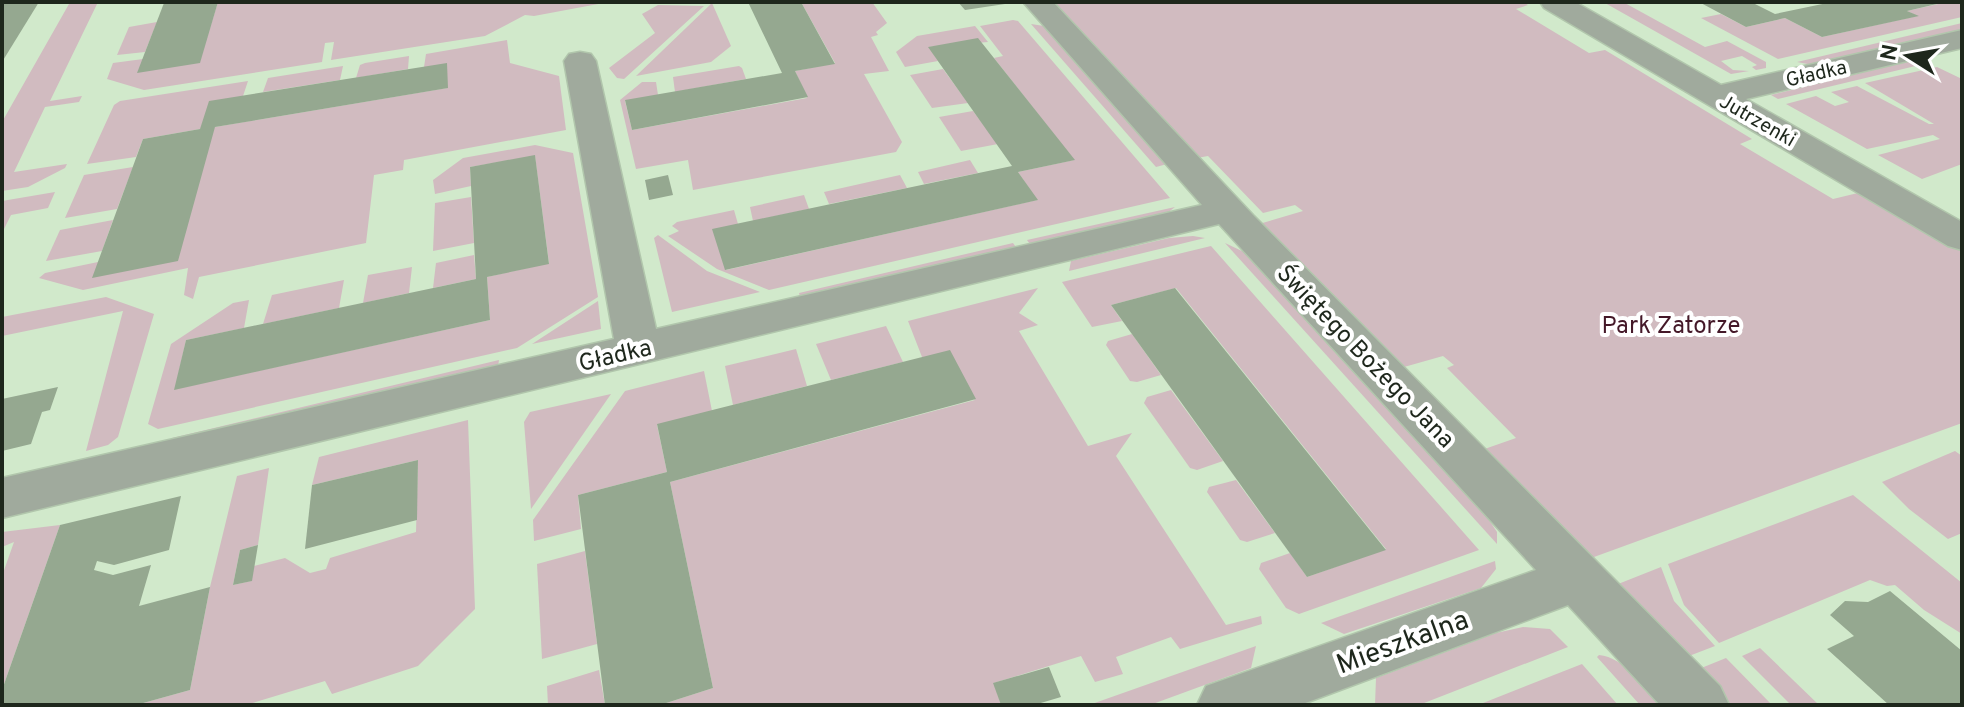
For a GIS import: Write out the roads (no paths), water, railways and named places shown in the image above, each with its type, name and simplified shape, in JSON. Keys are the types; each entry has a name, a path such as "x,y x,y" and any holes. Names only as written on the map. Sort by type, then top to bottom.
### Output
{"street":[{"name":"Świętego Bożego Jana","path":"1037,2 1228,210 1699,705"},
{"name":"Jutrzenki","path":"1554,2 1962,238"},
{"name":"Gładka","path":"1717,96 1962,39"},
{"path":"580,61 638,349"},
{"name":"Gładka","path":"2,498 1228,210"},
{"name":"Mieszkalna","path":"1227,705 1578,578"}],"park label":[{"name":"Park Zatorze","path":"1671,325"}]}
